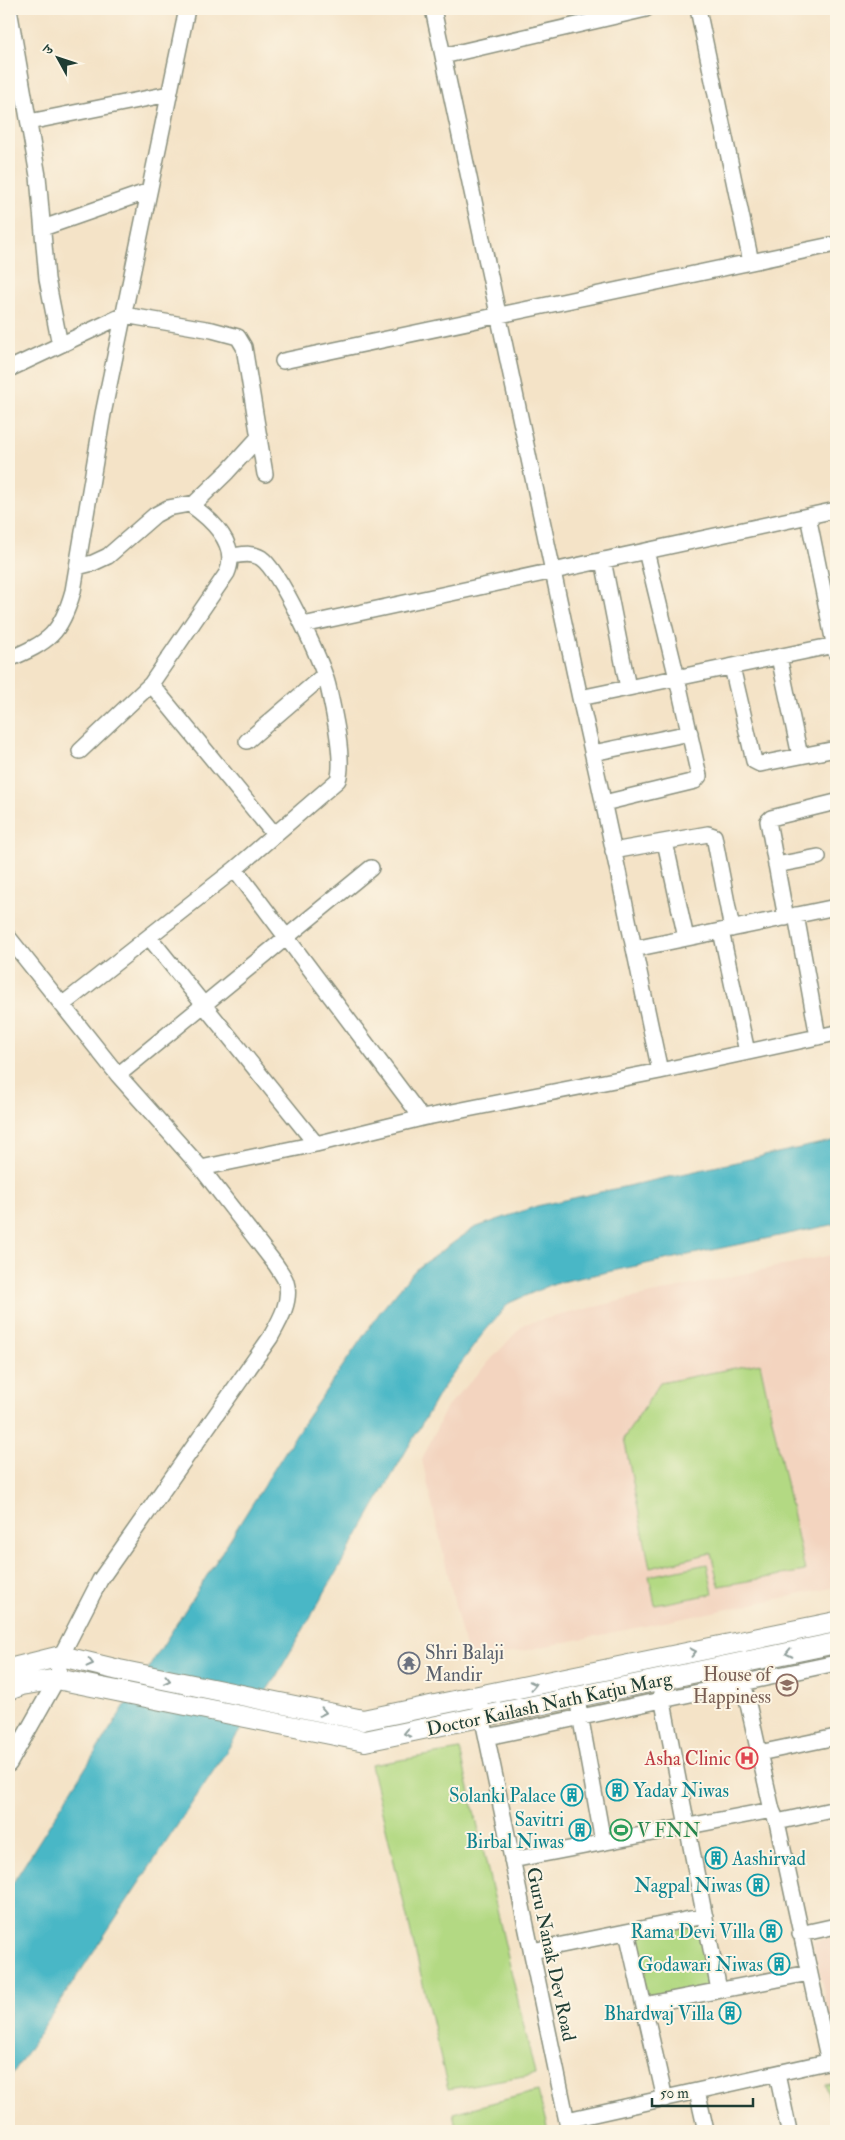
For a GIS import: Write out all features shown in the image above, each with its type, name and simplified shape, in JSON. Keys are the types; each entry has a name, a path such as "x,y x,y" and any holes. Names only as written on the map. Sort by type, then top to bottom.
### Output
{"main road":[{"name":"Doctor Kailash Nath Katju Marg","path":"61,1656 119,1670 363,1720 836,1622"},
{"name":"Doctor Kailash Nath Katju Marg","path":"57,1679 365,1742 658,1680 741,1673 836,1643"},
{"path":"9,1669 61,1656"},
{"path":"9,1690 22,1685 57,1679"}],"street":[{"path":"9,9 38,176 48,279 60,345"},
{"path":"9,659 33,648 55,633 67,613 77,567 103,414 187,9"},
{"path":"433,9 660,1071"},
{"path":"443,56 646,9"},
{"path":"698,9 751,262"},
{"path":"29,122 169,94"},
{"path":"43,228 149,191"},
{"path":"283,361 836,244"},
{"path":"9,369 124,316 212,330 238,337 244,347 265,474"},
{"path":"191,505 208,492 259,437"},
{"path":"77,567 93,563 108,556 155,515 176,505 191,505 207,517 217,529 231,556 228,573 151,684 80,751"},
{"path":"303,625 836,510"},
{"path":"580,698 779,657 836,649 808,516"},
{"path":"604,803 695,781 699,776 678,678 646,551"},
{"path":"62,1005 235,869 338,780 341,770 328,684 303,625 277,576 260,557 251,554 231,556"},
{"path":"603,560 628,688"},
{"path":"779,657 800,756"},
{"path":"732,667 754,761 760,764 836,749"},
{"path":"247,741 324,675"},
{"path":"151,684 274,834"},
{"path":"593,753 690,733"},
{"path":"818,1037 791,916 776,865 767,823 769,819 836,802"},
{"path":"613,851 708,834 714,836 726,930 747,1052"},
{"path":"665,842 686,938"},
{"path":"776,865 818,857"},
{"path":"118,1074 371,868"},
{"path":"235,869 422,1118"},
{"path":"634,949 836,907"},
{"path":"149,937 316,1144"},
{"path":"9,938 118,1074 201,1168 276,1265 286,1282 287,1299 280,1321 270,1338 100,1580 61,1656 57,1679 9,1764"},
{"path":"201,1168 316,1144 422,1118 660,1071 836,1033"},
{"path":"487,1738 662,1700 741,1673 836,1663"},
{"path":"568,2126 697,2091 833,2061 809,1973 741,1673"},
{"path":"658,1680 719,1990"},
{"name":"Guru Nanak Dev Road","path":"478,1696 568,2126"},
{"path":"577,1697 604,1842"},
{"path":"759,1753 836,1737"},
{"path":"512,1860 687,1826 836,1809"},
{"path":"532,1952 705,1916"},
{"path":"800,1934 836,1926"},
{"path":"627,1932 665,2099"},
{"path":"644,2005 809,1973"},
{"path":"777,2074 788,2131"},
{"path":"697,2091 706,2131"}],"shaded area":[{"path":"836,1254 836,1587 468,1662 422,1460 446,1408 524,1324 628,1299"},
{"path":"836,1936 836,2042 834,2043 813,1941"}],"green space":[{"path":"760,1363 805,1571 719,1586 711,1553 650,1568 624,1438 660,1383"},
{"path":"707,1564 713,1594 655,1605 649,1576"},
{"path":"460,1750 535,2074 448,2089 371,1765"},
{"path":"700,1921 715,1986 648,2001 633,1937"},
{"path":"836,2083 836,2131 826,2085"},
{"path":"538,2091 548,2131 457,2131 453,2113"}],"water":[{"path":"836,1140 836,1224 555,1283 509,1303 481,1336 440,1392 277,1675 9,2079 9,1889 302,1425 380,1312 415,1270 474,1228 537,1206"}],"place":[{"name":"Shri Balaji Mandir","path":"409,1663"},
{"name":"House of Happiness","path":"787,1685"},
{"name":"Asha Clinic","path":"747,1758"},
{"name":"Yadav Niwas","path":"617,1790"},
{"name":"Solanki Palace","path":"572,1795"},
{"name":"Savitri Birbal Niwas","path":"580,1830"},
{"name":"V FNN","path":"621,1830"},
{"name":"Aashirvad","path":"716,1858"},
{"name":"Nagpal Niwas","path":"758,1885"},
{"name":"Rama Devi Villa","path":"771,1931"},
{"name":"Godawari Niwas","path":"779,1964"},
{"name":"Bhardwaj Villa","path":"730,2013"}]}
